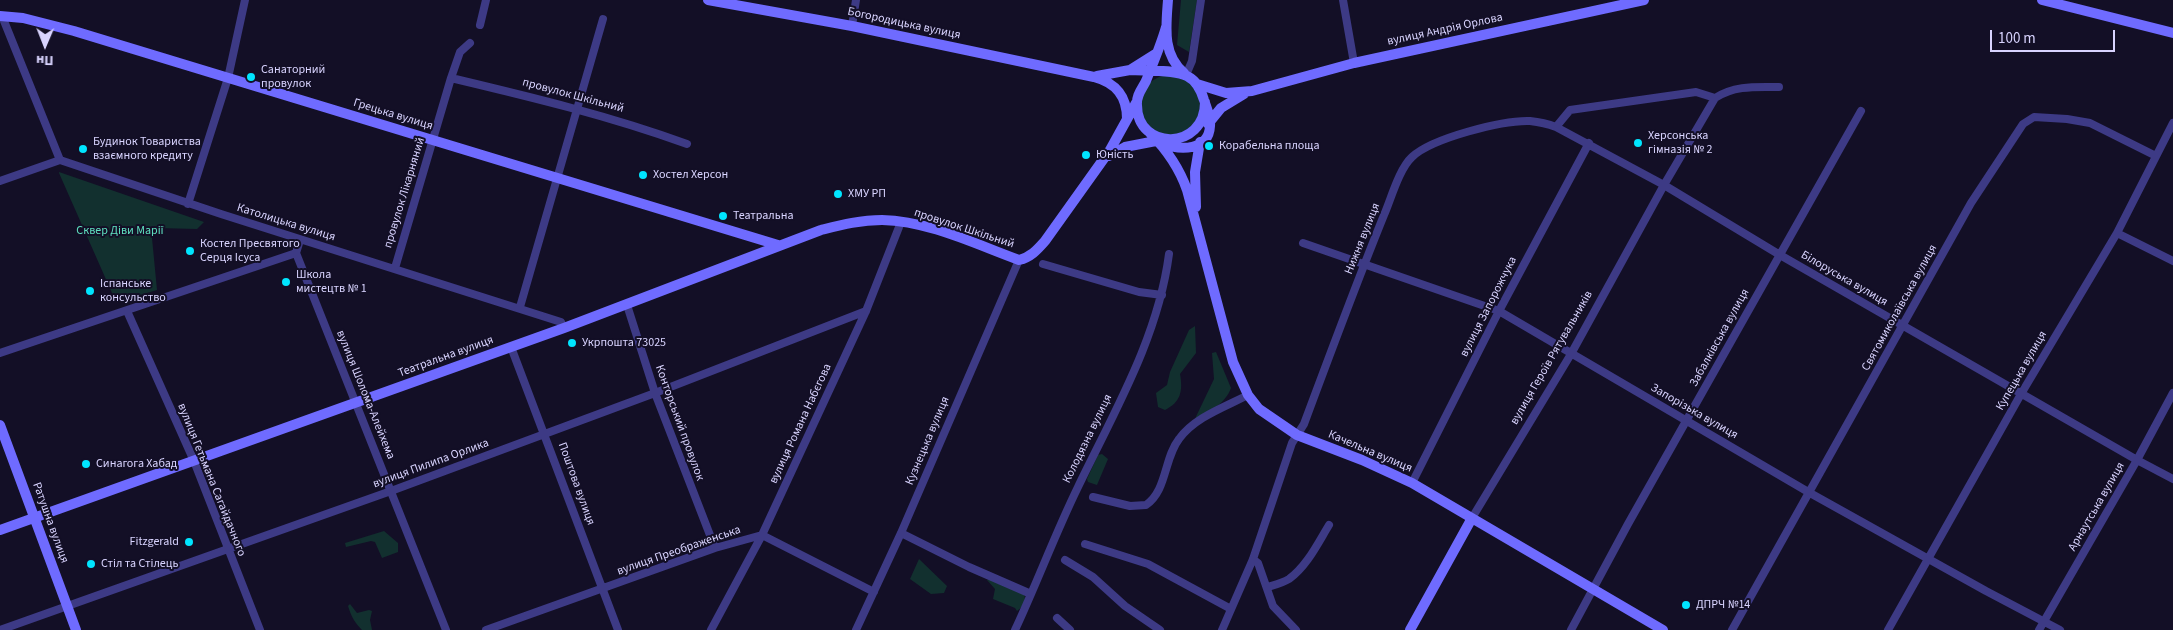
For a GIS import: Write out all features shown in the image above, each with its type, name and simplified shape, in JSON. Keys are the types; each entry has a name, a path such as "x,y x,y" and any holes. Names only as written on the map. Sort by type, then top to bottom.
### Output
{"street":[{"path":"188,204 228,78 245,0"},
{"path":"480,25 486,0"},
{"name":"Богородицька вулиця","path":"708,0 852,26 1094,77 1123,90 1136,104"},
{"path":"852,26 856,0"},
{"path":"1136,104 1140,120 1153,137 1178,148 1199,146 1206,140 1210,131 1205,124 1205,102 1202,92 1197,84 1173,62 1166,41 1168,0"},
{"path":"1186,75 1192,61 1201,0"},
{"path":"1343,0 1354,63"},
{"name":"вулиця Андрія Орлова","path":"1197,84 1226,93 1252,90 1354,63 1630,1 1644,0"},
{"path":"2042,0 2173,33"},
{"path":"0,181 60,160 1,16"},
{"name":"Грецька вулиця","path":"1,16 24,18 74,31 778,245"},
{"path":"520,307 603,19"},
{"path":"1019,260 1029,257 1040,247 1104,160 1136,104 1166,27"},
{"name":"провулок Лікарняний","path":"395,268 451,78 460,52 470,43"},
{"name":"Богородицька вулиця","path":"1130,70 1157,53"},
{"name":"Богородицька вулиця","path":"1094,77 1130,70 1164,72"},
{"path":"1145,83 1153,76 1164,72 1176,72 1186,75"},
{"name":"провулок Шкільний","path":"451,78 577,109 639,127 687,144"},
{"path":"1112,84 1124,98 1127,120"},
{"path":"1556,127 1570,110 1696,92 1715,98 1725,92 1741,88 1779,87"},
{"name":"вулиця Андрія Орлова","path":"1205,124 1228,102 1252,90"},
{"name":"вулиця Героїв Рятувальників","path":"1410,630 1472,518 1572,354 1664,185 1715,98"},
{"name":"Забалківська вулиця","path":"1571,630 1861,111"},
{"name":"Святомиколаївська вулиця","path":"1732,630 1971,202 2023,124 2034,117 2067,119 2090,123 2156,156"},
{"name":"Нижня вулиця","path":"1222,630 1253,559 1289,452 1304,424 1364,264 1410,158 1454,136 1507,122 1529,121 1556,127"},
{"name":"Купецька вулиця","path":"1888,630 2021,394 2116,234 2173,123"},
{"path":"1104,160 1117,150 1153,137 1170,140 1182,138 1205,124"},
{"name":"Качельна вулиця","path":"1198,228 1195,172 1205,124"},
{"name":"Білоруська вулиця","path":"1556,127 1664,185 1780,255 2173,479"},
{"name":"Качельна вулиця","path":"1153,137 1167,152 1181,172 1198,228 1230,353 1248,394 1268,417 1297,435 1362,460 1412,483 1663,630"},
{"path":"1141,142 1167,152"},
{"name":"вулиця Запорожчука","path":"1412,483 1499,311 1589,144"},
{"name":"Католицька вулиця","path":"60,160 300,240 520,307 561,322 564,328"},
{"name":"Театральна вулиця","path":"0,530 627,305 778,245 821,230 851,222 881,220 901,222"},
{"name":"провулок Шкільний","path":"901,222 933,229 1019,260"},
{"name":"вулиця Романа Набєгова","path":"711,630 762,535 866,311 901,222"},
{"path":"2116,234 2173,261"},
{"path":"0,353 296,253 300,240"},
{"name":"Запорізька вулиця","path":"1303,243 1499,311 1810,493 1928,559 2045,620 2060,630"},
{"name":"вулиця Шолома-Алейхема","path":"296,253 357,402 446,630"},
{"name":"Колодязна вулиця","path":"1015,630 1076,490 1136,365 1155,319 1162,295 1169,254"},
{"name":"Кузнецька вулиця","path":"856,630 901,533 1019,260"},
{"path":"1042,264 1139,292 1162,295"},
{"name":"Конторський провулок","path":"627,305 655,393 715,548"},
{"name":"вулиця Гетьмана Сагайдачного","path":"128,311 194,460 227,550 260,630"},
{"name":"вулиця Пилипа Орлика","path":"0,630 391,491 655,393 866,311"},
{"name":"Поштова вулиця","path":"511,347 618,630"},
{"name":"Арнаутська вулиця","path":"2039,630 2137,460 2173,393"},
{"path":"1093,497 1130,506 1146,505 1156,495 1174,447 1184,433 1209,414 1248,394"},
{"name":"Ратушна вулиця","path":"0,425 76,630"},
{"path":"1267,587 1286,581 1294,575 1313,552 1329,525"},
{"path":"901,533 969,567 1031,594"},
{"path":"762,535 874,592"},
{"name":"вулиця Преображенська","path":"486,630 715,548 762,535"},
{"path":"1085,544 1148,564 1231,609"},
{"path":"1253,559 1258,563 1273,606 1296,630"},
{"path":"1064,560 1092,577 1125,606 1160,630"},
{"path":"1056,618 1070,630"}],"green space":[{"path":"1181,0 1197,0 1189,52 1177,45"},
{"name":"Корабельна площа","path":"1170,75 1186,80 1191,84 1195,89 1200,105 1195,121 1191,126 1186,130 1170,135 1154,130 1149,126 1145,121 1140,105 1145,89 1149,84 1154,80"},
{"name":"Сквер Діви Марії","path":"59,173 204,222 197,229 158,228 152,238 157,290 116,302"},
{"path":"1195,326 1196,353 1180,374 1181,391 1178,400 1165,410 1158,407 1156,393 1167,385 1170,372 1189,330"},
{"path":"1216,352 1231,388 1220,404 1193,423 1214,379 1212,353"},
{"path":"1102,454 1108,459 1097,485 1088,482 1087,479 1098,455"},
{"path":"384,531 398,543 398,552 382,558 375,542 371,541 346,547 345,543"},
{"path":"919,559 947,586 944,593 931,594 910,579"},
{"path":"996,575 1023,588 1024,601 1017,611 1015,608 993,599 995,589 987,580"},
{"path":"350,604 357,613 372,611 370,620 372,630 362,630 355,622 348,606"}],"place":[{"name":"Санаторний провулок","path":"251,77"},
{"name":"Херсонська гімназія № 2","path":"1638,143"},
{"name":"Корабельна площа","path":"1209,146"},
{"name":"Будинок Товариства взаємного кредиту","path":"83,149"},
{"name":"Юність","path":"1086,155"},
{"name":"Хостел Херсон","path":"643,175"},
{"name":"ХМУ РП","path":"838,194"},
{"name":"Театральна","path":"723,216"},
{"name":"Костел Пресвятого Серця Ісуса","path":"190,251"},
{"name":"Школа мистецтв № 1","path":"286,282"},
{"name":"Іспанське консульство","path":"90,291"},
{"name":"Укрпошта 73025","path":"572,343"},
{"name":"Синагога Хабад","path":"86,464"},
{"name":"Fitzgerald","path":"189,542"},
{"name":"Стіл та Стілець","path":"91,564"},
{"name":"ДПРЧ №14","path":"1686,605"}]}
